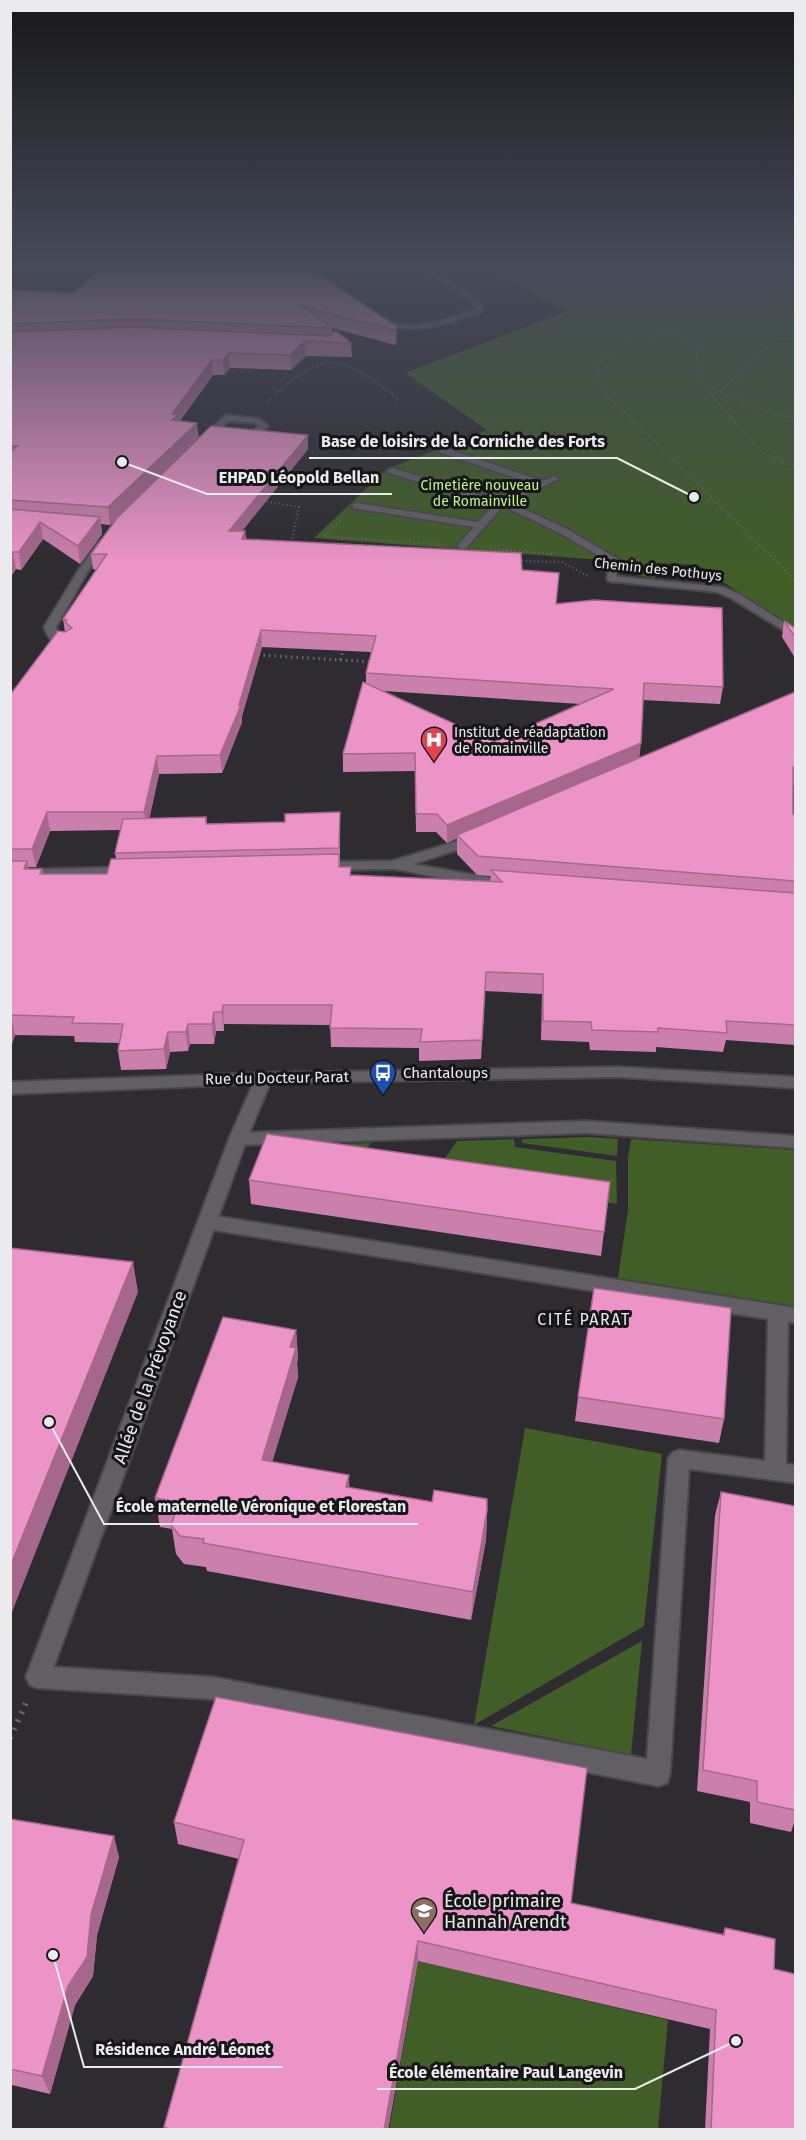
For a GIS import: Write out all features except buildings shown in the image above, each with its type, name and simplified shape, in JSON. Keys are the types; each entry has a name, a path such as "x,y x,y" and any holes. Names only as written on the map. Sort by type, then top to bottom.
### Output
{"street":[{"path":"196,448 217,433 226,418 257,421 264,426 253,436 233,434"},
{"path":"442,450 543,484"},
{"path":"392,471 494,504 509,503 554,479"},
{"path":"509,503 560,528 614,561 612,579"},
{"path":"462,546 494,504"},
{"path":"357,506 480,525"},
{"path":"66,644 58,642 52,636 50,627 83,571 113,530"},
{"name":"Chemin des Pothuys","path":"612,579 719,590 735,596 795,635"},
{"path":"393,865 460,846 492,832"},
{"path":"301,867 393,865 440,872 473,881 508,884"},
{"path":"10,874 139,871"},
{"name":"Rue du Docteur Parat","path":"10,1088 264,1078 618,1072 795,1083"},
{"name":"Allée de la Prévoyance","path":"38,1677 238,1139 264,1078"},
{"path":"238,1139 586,1127 795,1142"},
{"path":"38,1677 212,1688 658,1774 680,1459 785,1472 787,1315 208,1222"}],"path":[{"path":"244,420 253,410 258,410 302,371 318,365"},
{"path":"347,365 360,370 397,398 396,406"},
{"path":"601,365 597,374 601,388 795,579"},
{"path":"697,365 705,385 758,450 780,463 795,466"},
{"path":"720,391 748,365"},
{"path":"705,385 757,408 795,419"},
{"path":"255,500 299,507 291,544 283,544"},
{"name":"Chemin des Pothuys","path":"515,561 562,562 587,577 612,579"},
{"path":"340,660 347,638"},
{"path":"251,654 375,662"},
{"path":"10,1738 38,1677"}],"green space":[{"name":"Cimetière nouveau de Romainville","path":"426,365 795,365 795,629 697,565 658,563 655,578 639,576 624,569 626,562 314,538 387,469 487,430 405,373"},
{"path":"590,1137 618,1139 617,1156 522,1143 522,1139"},
{"path":"514,1139 515,1147 616,1161 617,1204 271,1154 275,1146 371,1143 357,1161 442,1163 457,1141"},
{"path":"631,1139 795,1150 795,1306 618,1278 628,1210 628,1157"},
{"path":"525,1428 662,1454 644,1626 474,1725"},
{"path":"642,1641 631,1755 491,1726"},
{"path":"418,1961 668,2020 658,2129 389,2130"}],"place":[{"name":"EHPAD Léopold Bellan","path":"122,462"},
{"name":"Base de loisirs de la Corniche des Forts","path":"694,497"},
{"name":"Institut de réadaptation de Romainville","path":"434,763"},
{"name":"Chantaloups","path":"383,1096"},
{"name":"École maternelle Véronique et Florestan","path":"49,1422"},
{"name":"École primaire Hannah Arendt","path":"424,1934"},
{"name":"Résidence André Léonet","path":"53,1955"},
{"name":"École élémentaire Paul Langevin","path":"736,2041"}],"district":[{"name":"CITÉ PARAT","path":"584,1319"}]}
